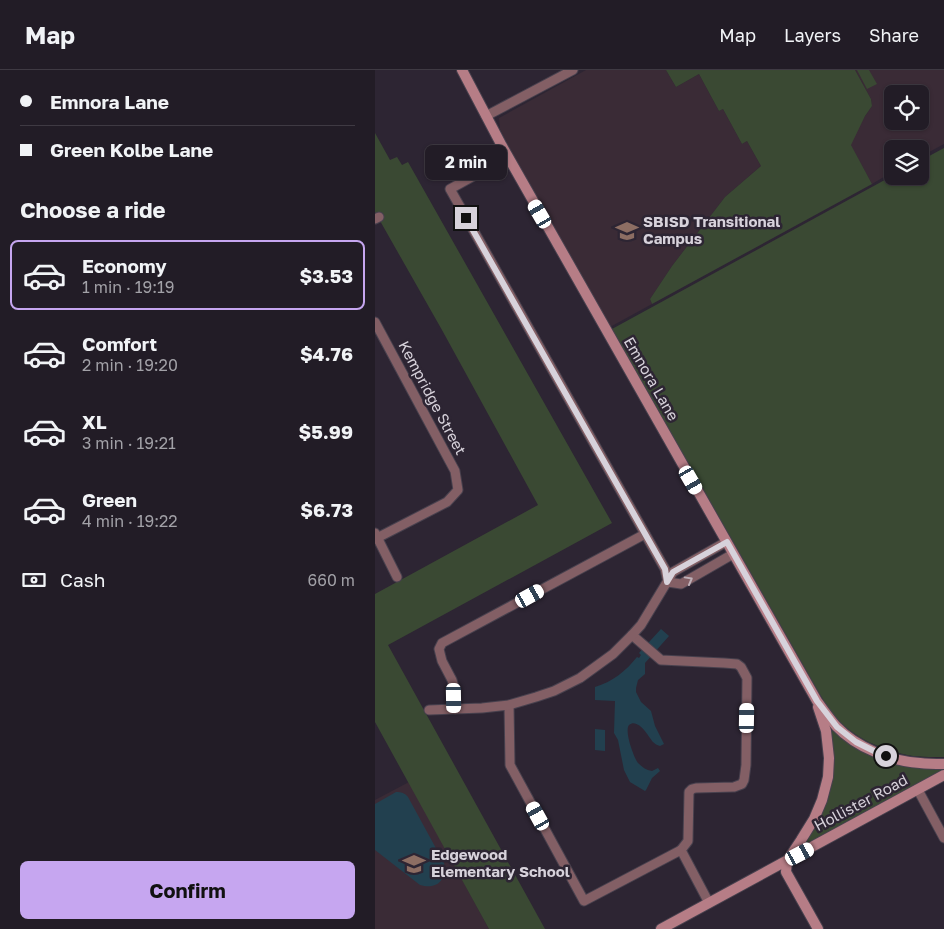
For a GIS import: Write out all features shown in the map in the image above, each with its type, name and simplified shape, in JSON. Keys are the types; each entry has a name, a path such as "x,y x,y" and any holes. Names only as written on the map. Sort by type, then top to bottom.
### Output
{"street":[{"name":"Emnora Lane","path":"462,70 508,156 817,701 837,727 856,742 876,752 896,759 921,764 944,764"},
{"path":"486,116 573,70"},
{"path":"508,156 450,189 665,569 667,582"},
{"name":"Kempridge Street","path":"375,322 455,471 458,490 447,502 376,537"},
{"path":"455,708 454,687 442,661 439,649 443,643 645,534"},
{"path":"376,537 397,577"},
{"path":"429,710 509,705 554,691 580,678 635,638 673,572 727,542"},
{"path":"667,582 681,584 733,554"},
{"path":"509,705 510,765 584,901 681,850 687,841 689,792 692,789 734,787 742,784 745,780 747,678 741,667 737,664 661,660 635,638"},
{"name":"Emnora Lane","path":"787,861 814,819 823,800 828,777 829,758 826,731 817,701"},
{"name":"Hollister Road","path":"661,929 672,926 707,898 787,861 944,776"},
{"path":"918,790 944,838"},
{"path":"681,850 707,898"},
{"path":"787,861 786,872 818,929"}],"shaded area":[{"name":"SBISD Transitional Campus","path":"586,70 666,70 676,87 699,74 719,111 723,109 742,144 747,141 761,166 725,197 672,266 650,299 652,304 610,327 523,175 500,129 499,118"},
{"path":"855,70 944,70 944,144 929,152 929,140 884,140 884,177 872,184 850,144 872,106 871,99"},
{"name":"Edgewood Elementary School","path":"409,782 489,929 375,929 375,800"}],"green space":[{"path":"666,70 855,70 871,99 872,106 851,145 872,184 652,304 650,299 672,266 725,197 761,166 747,141 742,144 723,109 719,111 699,74 676,87"},
{"path":"857,70 869,70 877,84 867,89"},
{"path":"375,133 390,160 397,157 402,165 408,162 612,523 388,645 545,929 489,929 375,722 375,594 538,505 375,212"},
{"path":"944,148 944,757 913,756 880,747 849,730 831,711 612,329 884,180 884,185 929,185 929,156"},
{"path":"834,730 857,745 941,767 942,769 939,773 807,844 803,842 825,801 830,732"}],"water":[{"path":"661,629 669,636 645,663 645,674 638,680 636,692 641,702 651,711 655,726 664,744 660,746 655,743 636,724 632,723 628,728 630,744 638,763 648,770 652,771 658,768 660,771 652,778 645,791 630,782 624,770 618,740 614,733 615,701 595,700 595,687 613,679 637,657 639,658 641,655 639,653"},
{"path":"595,729 605,730 605,751 595,750"},
{"path":"396,792 403,793 408,797 444,863 444,874 436,885 420,885 375,850 375,804"}],"place":[{"name":"SBISD Transitional Campus","path":"627,231"},
{"name":"Edgewood Elementary School","path":"414,864"}],"route":[{"path":"466,218 665,569 667,582 673,572 727,542 817,701 837,727 856,742 886,756"}]}
